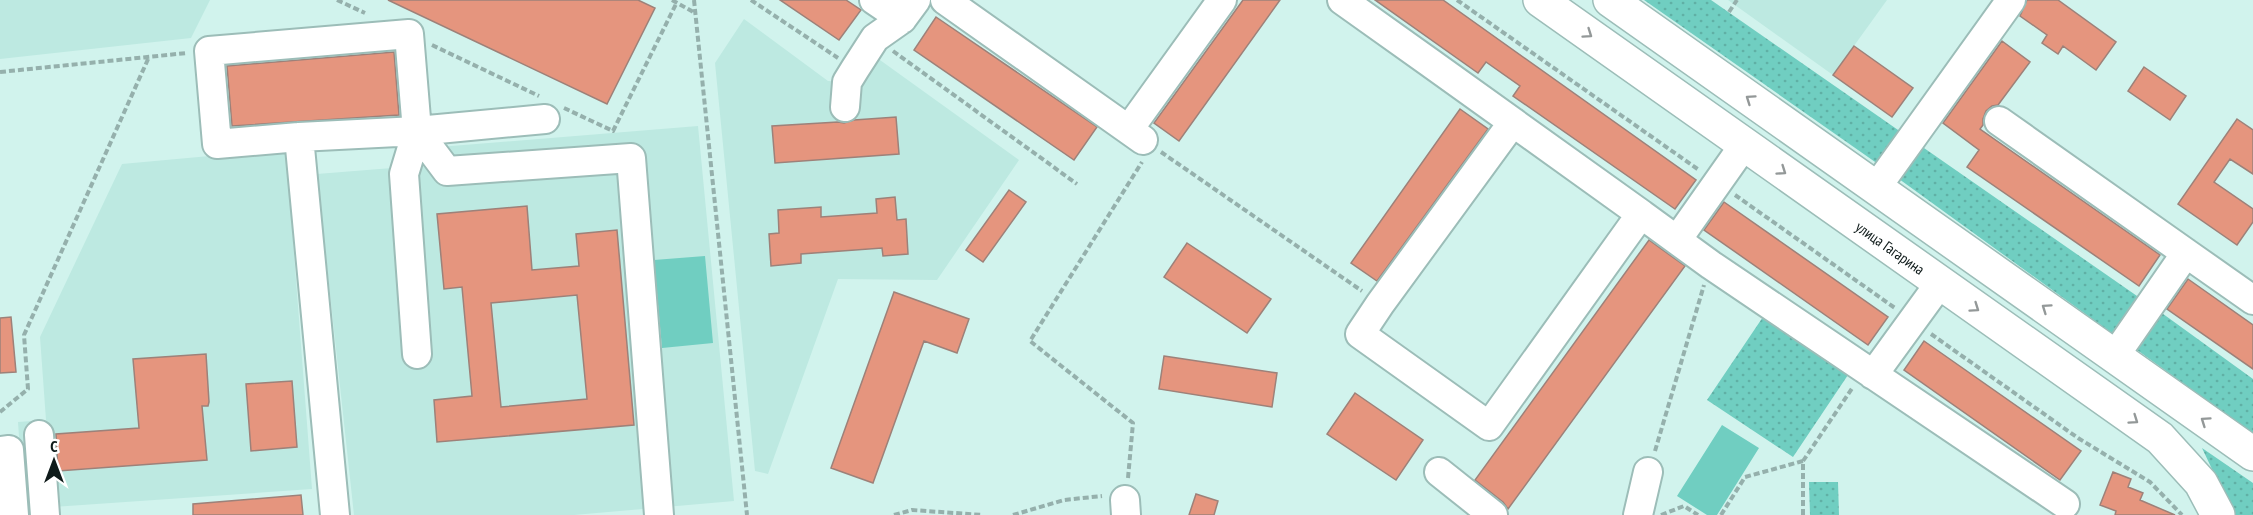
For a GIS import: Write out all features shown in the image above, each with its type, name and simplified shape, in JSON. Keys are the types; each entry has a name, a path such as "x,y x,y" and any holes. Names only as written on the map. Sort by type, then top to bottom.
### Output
{"main road":[{"name":"улица Гагарина","path":"1540,0 2160,438 2200,483 2218,515"},
{"path":"1610,0 2253,454"}],"lane":[{"path":"874,0 909,10"},
{"path":"945,0 1142,138 1222,0"},
{"path":"1342,0 1711,265 2065,504"},
{"path":"1876,188 2011,0"},
{"path":"845,107 847,82 875,38 909,10"},
{"path":"417,354 404,174 417,130 409,34 209,51 217,144 417,130 550,108"},
{"path":"1999,121 2253,300"},
{"path":"1513,122 1360,334 1489,426 1641,214"},
{"path":"417,130 447,171 631,158 659,515"},
{"path":"299,137 335,515"},
{"path":"1677,240 1744,145"},
{"path":"2114,357 2186,253"},
{"path":"1869,372 1912,321 1940,283"},
{"path":"39,435 45,515"},
{"path":"0,451 9,450 14,515"},
{"path":"1438,472 1493,515"},
{"path":"1638,515 1648,472"}],"path":[{"path":"337,0 368,15"},
{"path":"694,0 747,515"},
{"path":"751,0 855,69"},
{"path":"1457,0 2078,438 2150,482 2182,515"},
{"path":"1729,12 1737,0"},
{"path":"409,34 550,108 613,131 674,1 696,13"},
{"path":"875,38 1077,184"},
{"path":"0,72 209,51"},
{"path":"0,412 28,389 24,335 149,57"},
{"path":"1013,515 1064,500 1106,496 1126,508 1133,423 1030,341 1142,138 1380,304"},
{"path":"1648,472 1711,265"},
{"path":"1803,515 1803,461 1869,372"},
{"path":"1721,515 1744,477 1803,461"},
{"path":"1661,515 1684,506 1698,515"},
{"path":"894,515 912,510 983,515"}],"shaded area":[{"path":"0,0 210,0 191,38 0,59"},
{"path":"1728,0 1887,0 1833,75"},
{"path":"744,19 828,81 857,82 873,55 1019,160 937,280 838,279 768,474 755,471 715,63"},
{"path":"698,126 734,501 574,515 354,515 317,174 392,168 439,147"},
{"path":"286,149 312,489 24,509 18,422 46,420 40,337 122,164"}],"green space":[{"path":"1644,0 1711,0 2150,305 2124,342 1888,171"},
{"path":"705,256 713,343 662,348 654,260"},
{"path":"1767,311 1852,369 1793,457 1707,400"},
{"path":"2159,311 2253,379 2253,434 2133,347"},
{"path":"1722,425 1759,448 1717,515 1707,515 1677,496"},
{"path":"2202,448 2253,483 2253,515 2232,515"},
{"path":"1809,482 1838,482 1839,515 1810,515"}],"building":[{"path":"388,0 638,0 655,8 607,104"},
{"path":"780,0 846,0 861,10 839,40"},
{"path":"1243,0 1280,0 1179,141 1154,123"},
{"path":"1375,0 1443,0 1696,180 1675,209 1513,96 1520,86 1486,62 1478,73"},
{"path":"2027,0 2058,0 2116,42 2096,70 2063,46 2058,54 2042,43 2047,35 2020,16"},
{"path":"936,17 1097,127 1074,160 914,50"},
{"path":"2002,41 2030,62 1998,105 1986,111 1980,129 2160,255 2139,286 1967,167 1979,150 1943,123"},
{"path":"1854,46 1913,88 1892,117 1833,75"},
{"path":"394,52 399,115 232,126 227,66"},
{"path":"2144,67 2186,96 2170,120 2128,91"},
{"path":"1460,109 1488,129 1377,281 1351,263"},
{"path":"896,117 899,154 775,163 772,126 844,123 854,120"},
{"path":"2237,119 2253,130 2253,174 2230,159 2214,182 2253,209 2253,222 2237,245 2178,204"},
{"path":"1009,190 1026,202 983,262 966,250"},
{"path":"895,197 897,220 906,219 908,254 883,256 882,248 801,254 801,263 771,266 769,234 779,233 778,210 821,207 821,217 877,213 876,199"},
{"path":"1724,202 1888,317 1868,345 1704,230"},
{"path":"527,206 532,270 579,266 576,234 617,230 634,425 437,442 434,400 472,396 462,287 444,289 437,214","holes":["577,295 587,399 501,407 491,303"]},
{"path":"1649,240 1685,266 1508,509 1503,502 1475,480"},
{"path":"1187,243 1271,299 1247,333 1164,277"},
{"path":"2188,279 2253,325 2253,369 2167,309"},
{"path":"894,292 969,319 957,353 924,341 873,483 831,468"},
{"path":"11,317 16,372 0,373 0,318"},
{"path":"1924,341 2081,451 2060,480 1904,370"},
{"path":"206,354 209,402 208,406 202,406 207,460 58,471 56,434 139,428 133,359"},
{"path":"1164,356 1277,373 1272,407 1159,389"},
{"path":"292,381 297,447 251,451 246,384"},
{"path":"1355,393 1423,440 1396,480 1327,434"},
{"path":"2113,472 2131,479 2128,487 2143,493 2140,500 2175,515 2115,515 2116,511 2100,505"},
{"path":"1196,494 1218,501 1214,515 1189,515"},
{"path":"301,495 303,515 193,515 193,504"}]}
